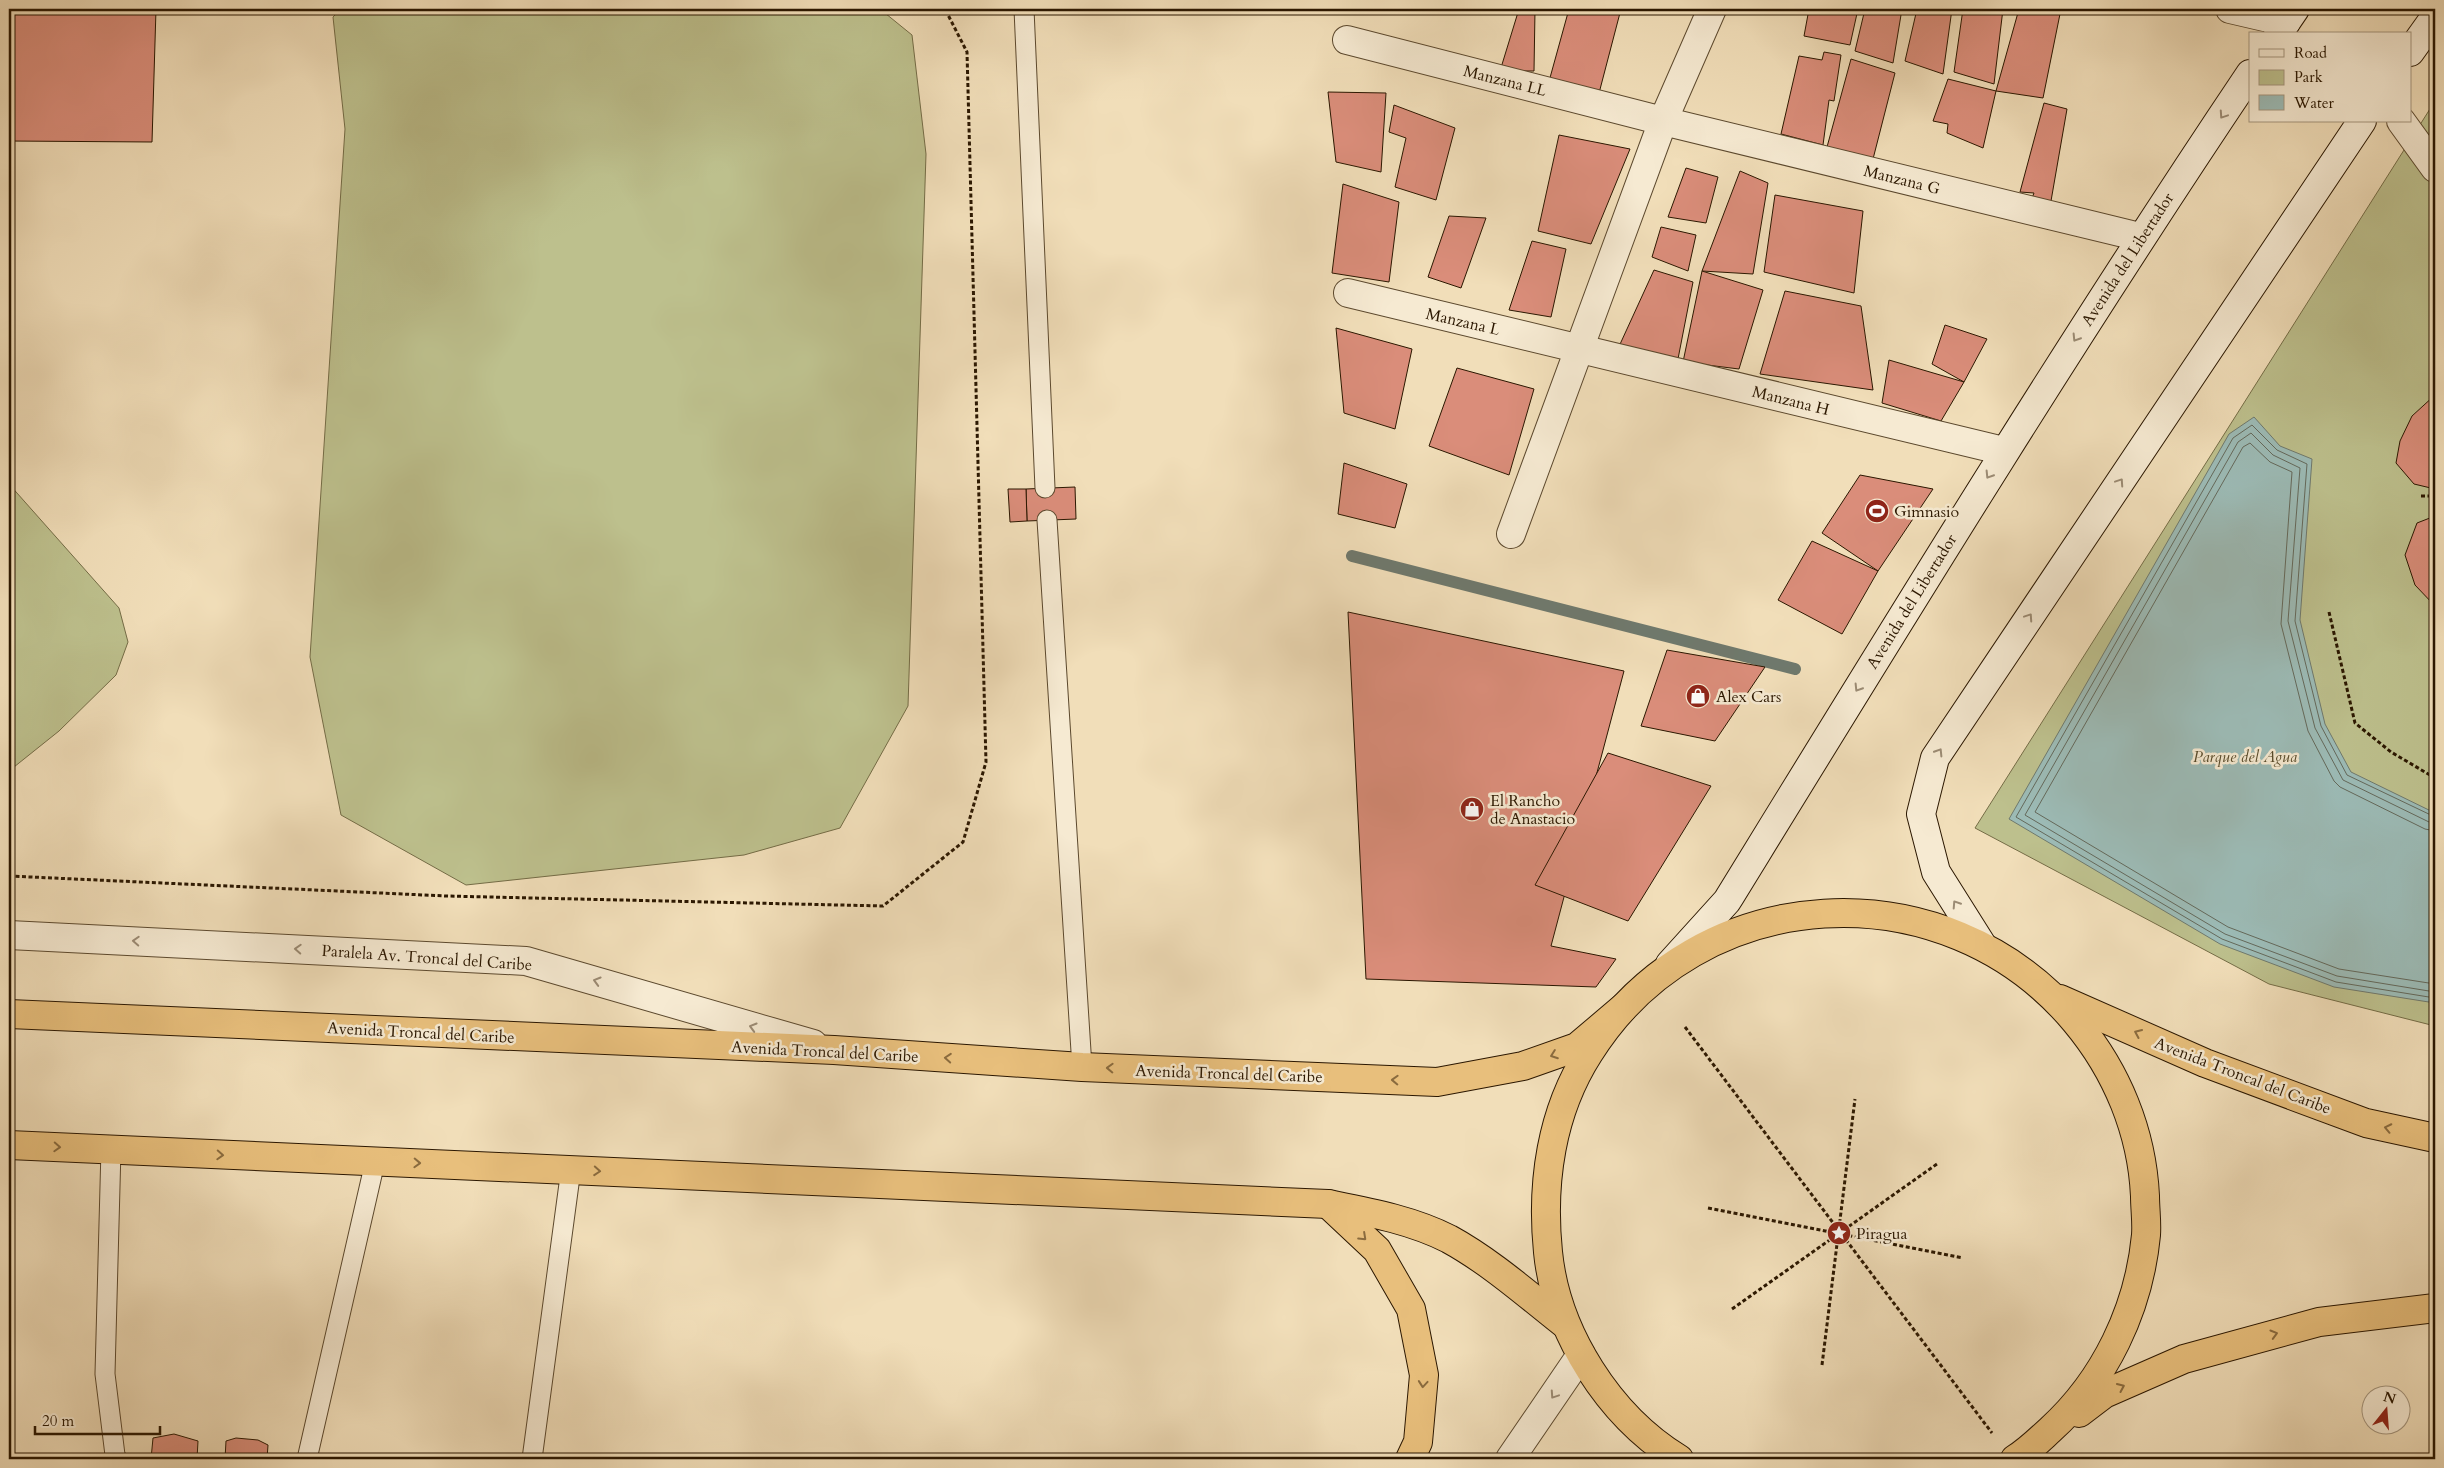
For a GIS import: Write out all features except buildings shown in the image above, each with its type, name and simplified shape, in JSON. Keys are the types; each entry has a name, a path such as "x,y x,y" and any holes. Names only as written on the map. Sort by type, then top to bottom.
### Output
{"highway":[{"path":"1679,1459 1664,1450 1617,1407 1581,1355 1566,1325 1550,1271 1544,1215 1548,1158 1564,1104 1588,1053 1623,1008 1664,972 1712,942 1764,922 1819,913 1875,913 1930,924 1982,945 2020,969 2055,997 2097,1047 2127,1106 2143,1168 2146,1234 2134,1298 2110,1358 2072,1410 2012,1451"},
{"name":"Avenida Troncal del Caribe","path":"2055,997 2205,1063 2366,1123 2435,1138"},
{"name":"Avenida Troncal del Caribe","path":"9,1014 834,1050 1082,1067 1437,1082 1523,1066 1577,1047 1623,1008"},
{"path":"9,1145 1328,1204 1390,1217 1448,1239 1499,1272 1566,1325"},
{"path":"1328,1204 1378,1250 1410,1309 1424,1375 1418,1442 1410,1459"},
{"path":"2012,1451 2104,1394 2184,1360 2319,1322 2435,1308"}],"street":[{"path":"1511,534 1663,121 1712,9"},
{"path":"2230,9 2286,21"},
{"path":"2412,49 2435,17"},
{"name":"Manzana LL","path":"1347,40 1663,121"},
{"name":"Avenida del Libertador","path":"1664,972 1727,900 2004,451 2140,237 2249,75"},
{"name":"Manzana G","path":"1663,121 2140,237"},
{"path":"1982,945 1936,872 1921,814 1935,758 2361,122"},
{"path":"2402,122 2435,168"},
{"name":"Manzana L","path":"1348,293 1579,348"},
{"name":"Manzana H","path":"1579,348 2004,451"},
{"name":"Paralela Av. Troncal del Caribe","path":"9,935 526,961 834,1050"},
{"path":"1510,1459 1581,1355"}],"lane":[{"path":"1024,9 1045,488"},
{"path":"1047,520 1082,1067"},
{"path":"111,1150 105,1374 117,1459"},
{"path":"306,1459 375,1162"},
{"path":"532,1459 571,1169"}],"path":[{"path":"9,876 446,896 882,906 963,842 986,762 967,52 945,9"},
{"path":"2421,496 2435,496"},
{"path":"2329,612 2355,723 2390,752 2435,778"},
{"path":"1685,1027 1839,1233 2012,1451"},
{"path":"1822,1365 1855,1099"},
{"path":"1732,1309 1937,1164"},
{"path":"1708,1208 1963,1258"}],"green space":[{"path":"341,9 880,9 912,35 926,154 908,706 840,828 744,855 466,885 341,815 310,657 345,129 333,17"},
{"name":"Parque del Agua","path":"2435,101 2435,1026 2269,984 1975,828"},
{"path":"9,484 119,608 128,642 116,675 59,731 9,771"}],"water":[{"path":"2254,417 2280,446 2312,459 2300,620 2325,724 2351,772 2435,813 2435,1003 2334,987 2220,944 2009,819 2229,434"}],"waterway":[{"path":"1352,556 1795,669"}],"place":[{"name":"Gimnasio","path":"1877,511"},
{"name":"Alex Cars","path":"1698,696"},
{"name":"El Rancho de Anastacio","path":"1472,809"},
{"name":"Piragua","path":"1839,1233"}]}
